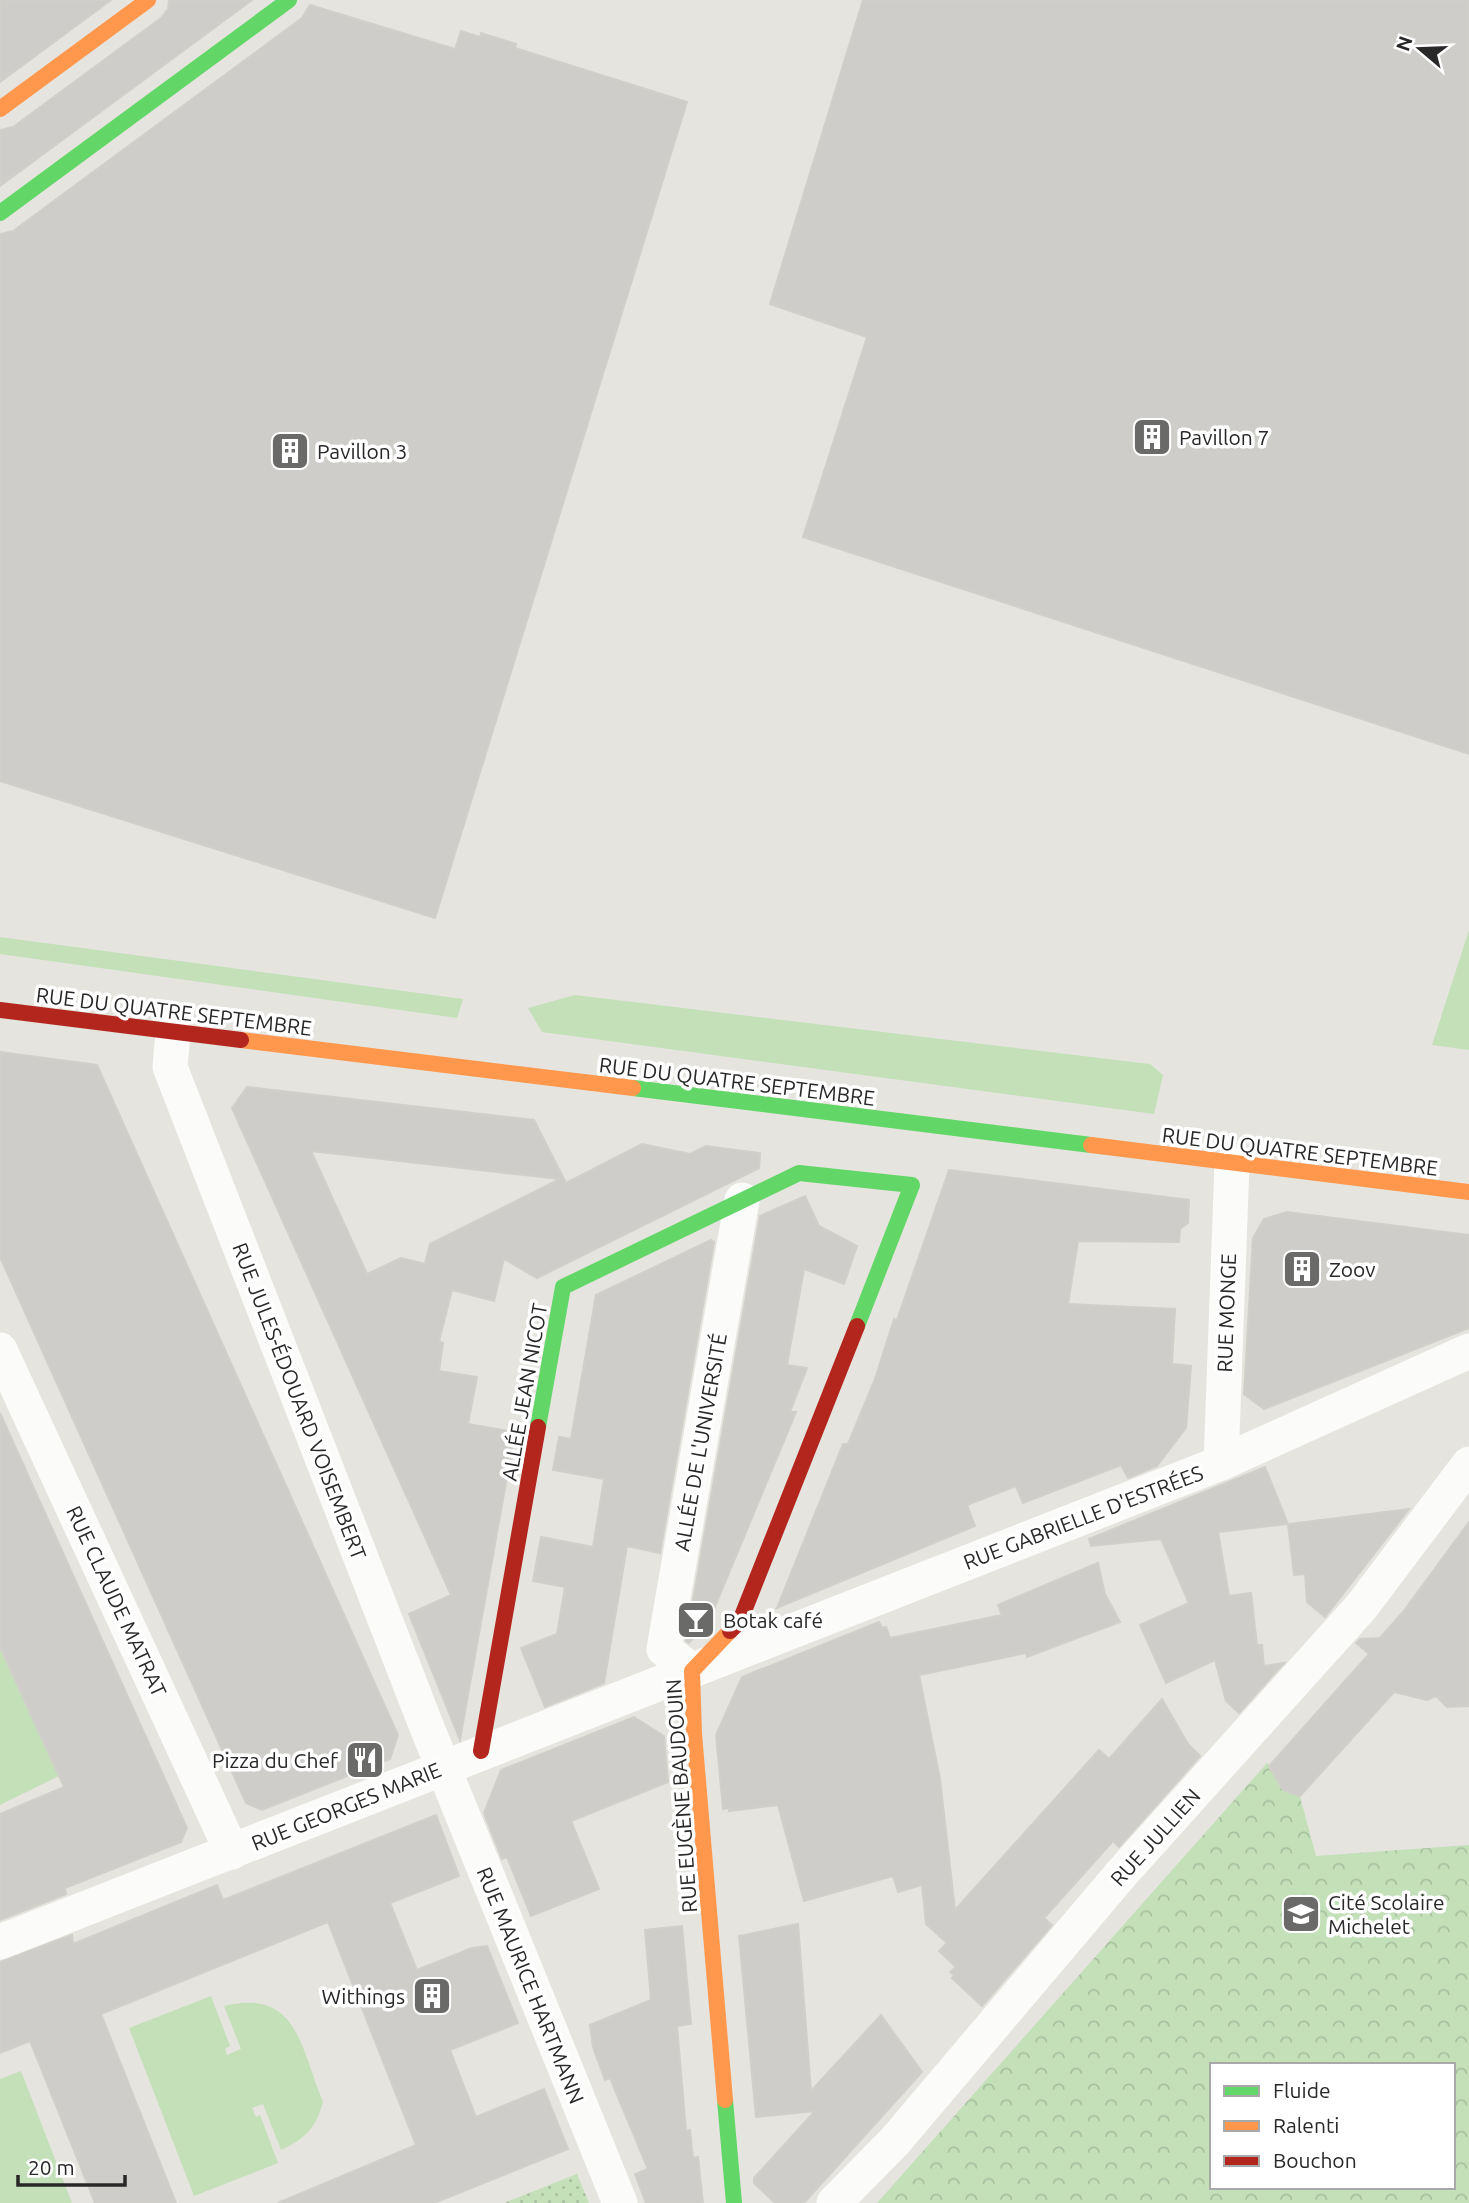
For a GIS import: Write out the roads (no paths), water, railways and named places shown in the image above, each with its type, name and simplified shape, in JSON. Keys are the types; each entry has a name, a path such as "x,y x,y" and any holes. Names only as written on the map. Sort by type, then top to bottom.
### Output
{"main road":[{"path":"0,109 148,0"},
{"path":"0,213 289,0"},
{"name":"RUE DU QUATRE SEPTEMBRE","path":"0,1010 1469,1192"},
{"name":"ALLÉE JEAN NICOT","path":"481,1751 564,1287 799,1172 912,1185"},
{"name":"RUE EUGÈNE BAUDOUIN","path":"734,2203 695,1748 692,1671 740,1621 912,1185"}],"street":[{"name":"RUE JULES-ÉDOUARD VOISEMBERT","path":"173,1033 170,1067 443,1767"},
{"name":"RUE MONGE","path":"1221,1463 1232,1164"},
{"name":"ALLÉE DE L'UNIVERSITÉ","path":"692,1671 664,1649 742,1200"},
{"name":"RUE CLAUDE MATRAT","path":"0,1350 232,1852"},
{"name":"RUE GABRIELLE D'ESTRÉES","path":"692,1671 1221,1463 1469,1351"},
{"name":"RUE JULLIEN","path":"834,2203 895,2141 1122,1873 1362,1606 1469,1464"},
{"name":"RUE GEORGES MARIE","path":"0,1942 481,1751 692,1671"},
{"name":"RUE MAURICE HARTMANN","path":"443,1767 620,2203"}],"place":[{"name":"Pavillon 7","path":"1152,437"},
{"name":"Pavillon 3","path":"290,451"},
{"name":"Zoov","path":"1302,1269"},
{"name":"Botak café","path":"696,1620"},
{"name":"Pizza du Chef","path":"365,1760"},
{"name":"Cité Scolaire Michelet","path":"1301,1914"},
{"name":"Withings","path":"432,1996"}]}
